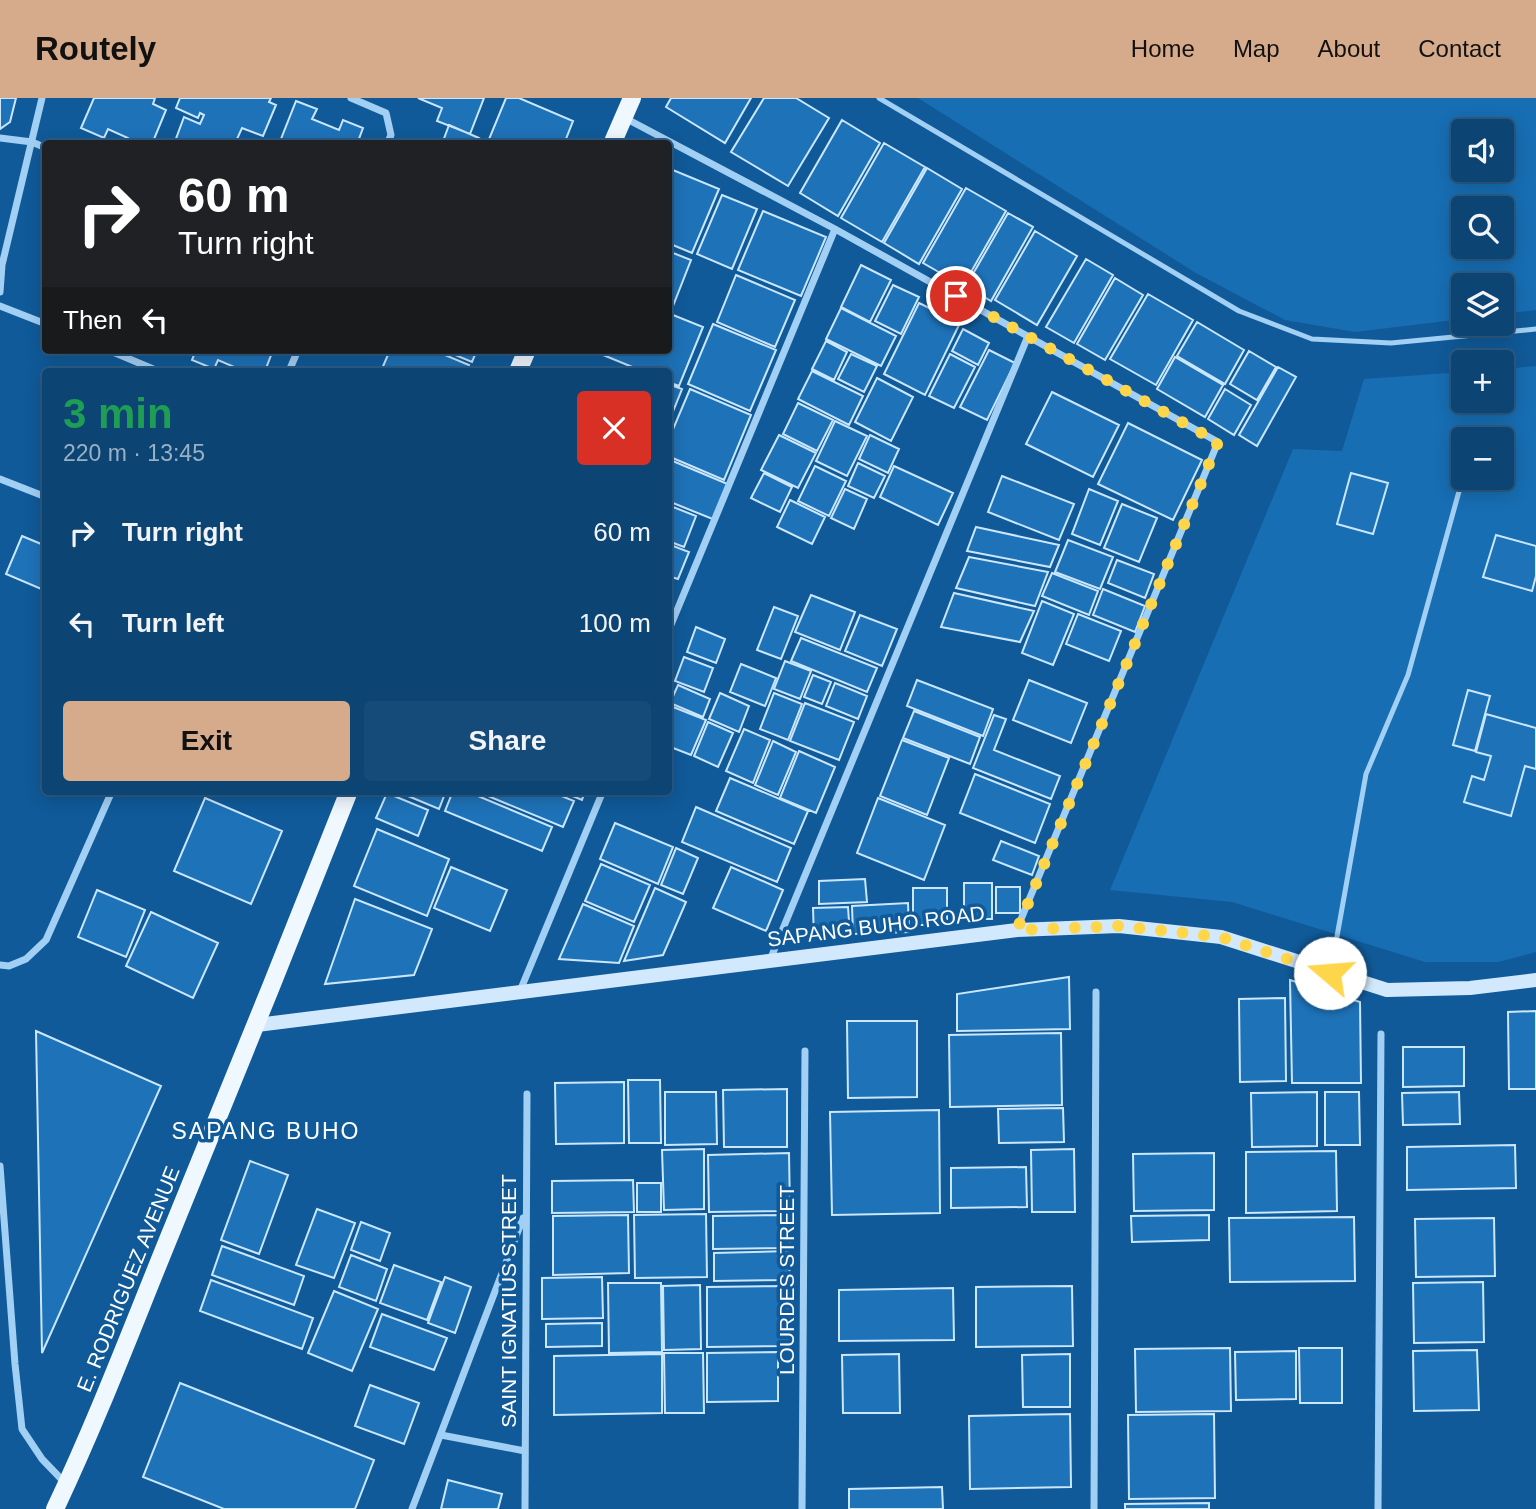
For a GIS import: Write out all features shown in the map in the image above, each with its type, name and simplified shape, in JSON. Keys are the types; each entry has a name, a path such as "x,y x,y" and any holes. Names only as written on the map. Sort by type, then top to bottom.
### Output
{"main road":[{"path":"614,140 632,98"},
{"name":"E. RODRIGUEZ AVENUE","path":"55,1509 109,1390 347,795"}],"street":[{"path":"0,292 2,265 42,98"},
{"path":"351,98 386,113 391,135 389,140"},
{"path":"623,117 667,140"},
{"path":"0,138 32,142 42,146"},
{"path":"672,143 835,229 1218,442 1017,930"},
{"path":"672,622 835,229"},
{"path":"0,306 42,322"},
{"path":"770,961 1028,336"},
{"path":"118,354 151,368"},
{"path":"0,480 42,496"},
{"path":"0,965 26,959 46,940 109,795"},
{"path":"520,991 601,795"},
{"name":"SAPANG BUHO ROAD","path":"257,1025 1017,930 1119,926 1221,937 1387,990 1469,988 1536,979"},
{"path":"1094,1509 1096,992"},
{"path":"1378,1509 1381,1034"},
{"name":"LOURDES STREET","path":"802,1509 806,1051"},
{"name":"SAINT IGNATIUS STREET","path":"525,1509 527,1094"},
{"path":"0,1166 22,1429 42,1459 67,1485"},
{"path":"412,1509 525,1214"},
{"path":"441,1435 525,1451"}],"lane":[{"path":"879,98 1239,311 1312,339 1391,343 1536,329"},
{"path":"1330,973 1366,774 1408,675 1459,490"}],"shaded area":[{"path":"918,98 1536,98 1536,310 1514,313 1514,273 1451,273 1451,320 1355,332 1285,320 1196,273"},
{"path":"1536,366 1536,952 1498,962 1425,962 1232,902 1110,890 1293,449 1342,451 1364,379 1451,373 1451,413 1514,413 1514,368"}],"building":[{"path":"0,98 16,98 10,122 0,129"},
{"path":"94,98 155,98 153,104 166,110 154,140 127,140 108,129 104,138 81,128"},
{"path":"180,98 271,98 269,102 276,105 263,136 242,128 237,139 239,140 175,140 184,117 200,124 204,115 200,113 198,118 176,108"},
{"path":"418,98 484,98 470,134 437,121 442,108"},
{"path":"506,98 519,98 573,121 566,140 489,140"},
{"path":"671,98 751,98 725,143 666,107"},
{"path":"764,98 796,98 829,118 788,186 731,152"},
{"path":"296,101 317,109 312,119 339,130 343,120 363,128 358,140 281,140"},
{"path":"842,120 880,143 838,216 800,193"},
{"path":"449,125 479,138 478,140 443,140"},
{"path":"884,143 925,167 882,242 841,218"},
{"path":"927,168 962,189 919,264 884,243"},
{"path":"672,170 719,189 692,253 672,245"},
{"path":"966,188 1006,211 963,286 923,263"},
{"path":"722,195 757,209 732,269 697,254"},
{"path":"763,211 826,237 801,296 738,270"},
{"path":"1008,213 1033,227 991,301 966,286"},
{"path":"1035,231 1077,256 1037,325 995,300"},
{"path":"672,253 691,260 672,306"},
{"path":"1086,259 1113,275 1074,343 1046,327"},
{"path":"861,265 891,280 870,322 841,307"},
{"path":"736,275 795,300 775,347 717,322"},
{"path":"1115,278 1143,295 1105,360 1077,344"},
{"path":"893,285 919,297 901,334 875,321"},
{"path":"1148,294 1193,320 1156,385 1110,359"},
{"path":"919,303 960,323 925,395 884,374"},
{"path":"841,308 896,336 881,366 826,339"},
{"path":"672,315 703,327 679,386 672,383 672,368 635,368 601,354 672,354"},
{"path":"1197,322 1244,350 1225,384 1177,356"},
{"path":"713,324 776,350 750,411 688,384"},
{"path":"963,329 989,343 978,365 952,351"},
{"path":"826,341 847,352 834,380 812,369"},
{"path":"989,350 1015,363 987,420 960,407"},
{"path":"1249,351 1276,367 1257,400 1230,384"},
{"path":"194,354 271,354 266,368 237,368 218,360 214,368 212,368 192,360"},
{"path":"388,354 443,354 469,365 468,368 382,368"},
{"path":"453,354 475,354 472,362"},
{"path":"851,354 877,366 864,392 838,379"},
{"path":"950,354 975,367 954,408 929,396"},
{"path":"1175,357 1223,385 1205,417 1157,389"},
{"path":"1278,367 1296,377 1257,446 1239,435"},
{"path":"812,371 863,396 849,425 798,399"},
{"path":"877,378 913,397 891,441 855,422"},
{"path":"672,385 682,389 672,414"},
{"path":"690,389 751,415 724,480 672,458 672,432"},
{"path":"1225,389 1251,405 1234,435 1208,419"},
{"path":"1052,392 1119,425 1093,477 1026,444"},
{"path":"798,403 833,420 817,451 783,434"},
{"path":"835,421 867,436 847,476 816,461"},
{"path":"1128,423 1202,460 1173,520 1098,484"},
{"path":"779,435 816,453 798,488 761,470"},
{"path":"870,435 899,449 888,473 859,459"},
{"path":"672,461 730,485 715,520 672,503"},
{"path":"858,463 885,476 874,498 848,486"},
{"path":"815,466 846,481 829,516 798,501"},
{"path":"894,466 953,493 938,525 880,497"},
{"path":"764,473 792,487 780,512 751,498"},
{"path":"1351,473 1388,483 1373,534 1337,524"},
{"path":"1002,476 1074,504 1059,540 988,512"},
{"path":"845,489 867,499 854,529 831,518"},
{"path":"1089,489 1118,501 1100,545 1072,534"},
{"path":"790,500 825,517 812,544 777,527"},
{"path":"1122,504 1157,518 1139,562 1104,548"},
{"path":"672,507 696,516 684,547 672,542"},
{"path":"976,527 1059,545 1050,567 967,551"},
{"path":"1496,535 1536,546 1536,576 1532,591 1483,577"},
{"path":"22,536 42,544 42,589 6,574"},
{"path":"1068,540 1113,557 1100,589 1055,572"},
{"path":"672,546 689,552 678,579 672,577"},
{"path":"969,557 1048,572 1035,606 956,588"},
{"path":"1117,560 1154,574 1145,598 1108,583"},
{"path":"1052,573 1098,591 1089,615 1042,596"},
{"path":"1103,589 1145,606 1135,632 1093,615"},
{"path":"954,593 1034,611 1020,642 941,627"},
{"path":"811,595 855,612 840,650 795,632"},
{"path":"1042,601 1074,614 1053,665 1022,653"},
{"path":"774,607 798,616 781,659 757,650"},
{"path":"1078,614 1121,631 1109,661 1066,644"},
{"path":"860,615 897,629 882,666 845,651"},
{"path":"696,627 725,639 716,663 687,652"},
{"path":"801,638 877,668 867,692 791,661"},
{"path":"684,657 713,668 704,692 675,681"},
{"path":"785,661 811,671 800,699 774,689"},
{"path":"741,664 776,678 765,706 730,692"},
{"path":"813,675 831,682 822,704 804,697"},
{"path":"917,680 993,709 983,736 907,706"},
{"path":"1029,680 1087,703 1071,743 1013,720"},
{"path":"835,683 867,696 858,719 826,706"},
{"path":"678,685 710,699 703,717 672,704"},
{"path":"1468,690 1490,696 1475,751 1453,745"},
{"path":"720,693 749,706 739,732 709,719"},
{"path":"774,693 802,704 788,740 760,729"},
{"path":"805,703 854,722 839,760 790,741"},
{"path":"672,707 706,720 691,755 672,748"},
{"path":"914,711 980,737 970,764 903,738"},
{"path":"1486,714 1536,728 1536,769 1525,766 1511,816 1464,802 1472,776 1484,780 1491,756 1476,752"},
{"path":"994,715 1006,719 994,750 1060,776 1051,799 973,768"},
{"path":"708,722 733,733 718,767 694,756"},
{"path":"744,729 770,740 753,783 726,771"},
{"path":"902,740 949,758 927,815 880,796"},
{"path":"773,741 796,752 778,795 755,785"},
{"path":"799,751 835,767 816,813 780,798"},
{"path":"975,774 1050,804 1035,843 960,813"},
{"path":"730,778 808,811 794,844 716,811"},
{"path":"386,795 428,810 418,836 376,818"},
{"path":"406,795 444,795 439,809"},
{"path":"451,795 476,795 552,827 542,851 445,811"},
{"path":"486,795 559,795 574,801 563,827"},
{"path":"570,795 584,795 582,800"},
{"path":"205,798 282,831 251,904 174,871"},
{"path":"878,798 945,825 924,880 857,853"},
{"path":"696,807 791,848 777,882 682,842"},
{"path":"615,823 673,847 658,884 600,859"},
{"path":"377,829 449,859 427,916 354,886"},
{"path":"1001,841 1039,856 1032,875 993,860"},
{"path":"676,848 698,858 683,894 661,885"},
{"path":"601,864 650,885 634,922 585,901"},
{"path":"451,867 507,890 490,931 434,908"},
{"path":"731,867 783,890 766,931 713,908"},
{"path":"865,879 867,902 819,904 819,881"},
{"path":"964,883 992,883 992,919 964,919"},
{"path":"996,887 1020,887 1020,913 996,913"},
{"path":"655,888 686,902 663,955 624,961"},
{"path":"913,888 947,888 947,925 913,925"},
{"path":"97,890 145,910 126,957 78,937"},
{"path":"355,899 432,929 414,975 325,984"},
{"path":"908,903 909,932 853,934 852,906"},
{"path":"583,904 634,926 619,963 559,959"},
{"path":"848,907 850,936 814,938 813,908"},
{"path":"151,912 218,943 193,998 126,966"},
{"path":"1069,977 1070,1029 957,1031 957,994"},
{"path":"1290,980 1360,1002 1361,1083 1292,1083"},
{"path":"1285,998 1286,1081 1240,1082 1239,999"},
{"path":"1536,1011 1536,1089 1509,1089 1508,1012"},
{"path":"847,1021 917,1021 917,1097 848,1098"},
{"path":"36,1031 161,1086 42,1353"},
{"path":"1061,1033 1062,1105 950,1107 949,1035"},
{"path":"1403,1047 1464,1047 1464,1086 1403,1087"},
{"path":"628,1080 660,1080 661,1143 629,1143"},
{"path":"624,1082 624,1143 556,1144 555,1083"},
{"path":"787,1089 787,1147 724,1147 723,1090"},
{"path":"665,1092 716,1092 717,1144 665,1145"},
{"path":"1317,1092 1317,1146 1252,1147 1251,1093"},
{"path":"1325,1092 1359,1092 1360,1145 1325,1145"},
{"path":"1459,1092 1460,1124 1403,1125 1402,1093"},
{"path":"1063,1108 1064,1142 999,1143 998,1109"},
{"path":"939,1110 940,1213 832,1215 830,1112"},
{"path":"1515,1145 1516,1188 1407,1190 1407,1147"},
{"path":"704,1149 704,1209 664,1210 662,1150"},
{"path":"1074,1149 1075,1212 1032,1212 1031,1150"},
{"path":"1336,1151 1337,1211 1246,1213 1246,1152"},
{"path":"789,1153 790,1211 709,1212 708,1155"},
{"path":"1214,1153 1214,1210 1134,1211 1133,1154"},
{"path":"250,1161 288,1175 259,1254 221,1240"},
{"path":"1026,1167 1027,1207 951,1208 951,1168"},
{"path":"633,1180 634,1212 552,1213 552,1181"},
{"path":"637,1183 661,1183 661,1212 637,1212"},
{"path":"317,1209 355,1223 334,1278 296,1265"},
{"path":"706,1214 707,1277 635,1278 634,1215"},
{"path":"628,1215 629,1273 553,1275 553,1216"},
{"path":"789,1215 790,1248 713,1249 713,1216"},
{"path":"1209,1215 1209,1240 1132,1242 1131,1216"},
{"path":"1354,1217 1355,1281 1230,1282 1229,1218"},
{"path":"1494,1218 1495,1276 1416,1277 1415,1219"},
{"path":"361,1222 390,1233 380,1261 351,1250"},
{"path":"222,1246 304,1276 294,1305 212,1275"},
{"path":"789,1251 790,1280 714,1281 714,1253"},
{"path":"351,1255 387,1269 376,1301 339,1287"},
{"path":"394,1265 441,1282 427,1320 380,1303"},
{"path":"445,1277 471,1287 455,1333 428,1323"},
{"path":"602,1277 603,1318 542,1319 542,1278"},
{"path":"211,1280 313,1318 302,1349 200,1311"},
{"path":"1483,1282 1484,1342 1414,1343 1413,1283"},
{"path":"608,1283 661,1283 662,1352 609,1353"},
{"path":"700,1285 701,1349 664,1350 663,1286"},
{"path":"791,1286 792,1346 707,1347 707,1287"},
{"path":"1072,1286 1073,1346 976,1347 976,1287"},
{"path":"953,1288 954,1340 839,1341 839,1290"},
{"path":"334,1291 378,1309 352,1371 308,1353"},
{"path":"382,1314 447,1338 434,1370 370,1347"},
{"path":"602,1323 602,1346 546,1347 546,1324"},
{"path":"1230,1348 1231,1411 1136,1412 1135,1349"},
{"path":"1299,1348 1342,1348 1342,1403 1300,1403"},
{"path":"1477,1350 1479,1410 1414,1411 1413,1351"},
{"path":"1296,1351 1296,1399 1236,1400 1235,1352"},
{"path":"778,1352 778,1401 707,1402 707,1353"},
{"path":"664,1353 703,1353 704,1413 665,1413"},
{"path":"662,1354 662,1413 554,1415 554,1356"},
{"path":"899,1354 900,1413 843,1413 842,1355"},
{"path":"1070,1354 1070,1407 1023,1407 1022,1355"},
{"path":"180,1383 374,1460 355,1509 224,1509 143,1477"},
{"path":"370,1385 419,1403 404,1444 355,1426"},
{"path":"1070,1414 1071,1487 970,1489 969,1416"},
{"path":"1214,1414 1215,1498 1129,1499 1128,1415"},
{"path":"448,1480 502,1494 498,1509 441,1509"},
{"path":"942,1487 943,1509 849,1509 849,1489"},
{"path":"1209,1503 1209,1509 1125,1509 1125,1504"}],"district":[{"name":"SAPANG BUHO","path":"266,1131"}],"route":[{"path":"956,296 1218,442 1017,930 1119,926 1221,937 1330,973"}]}
